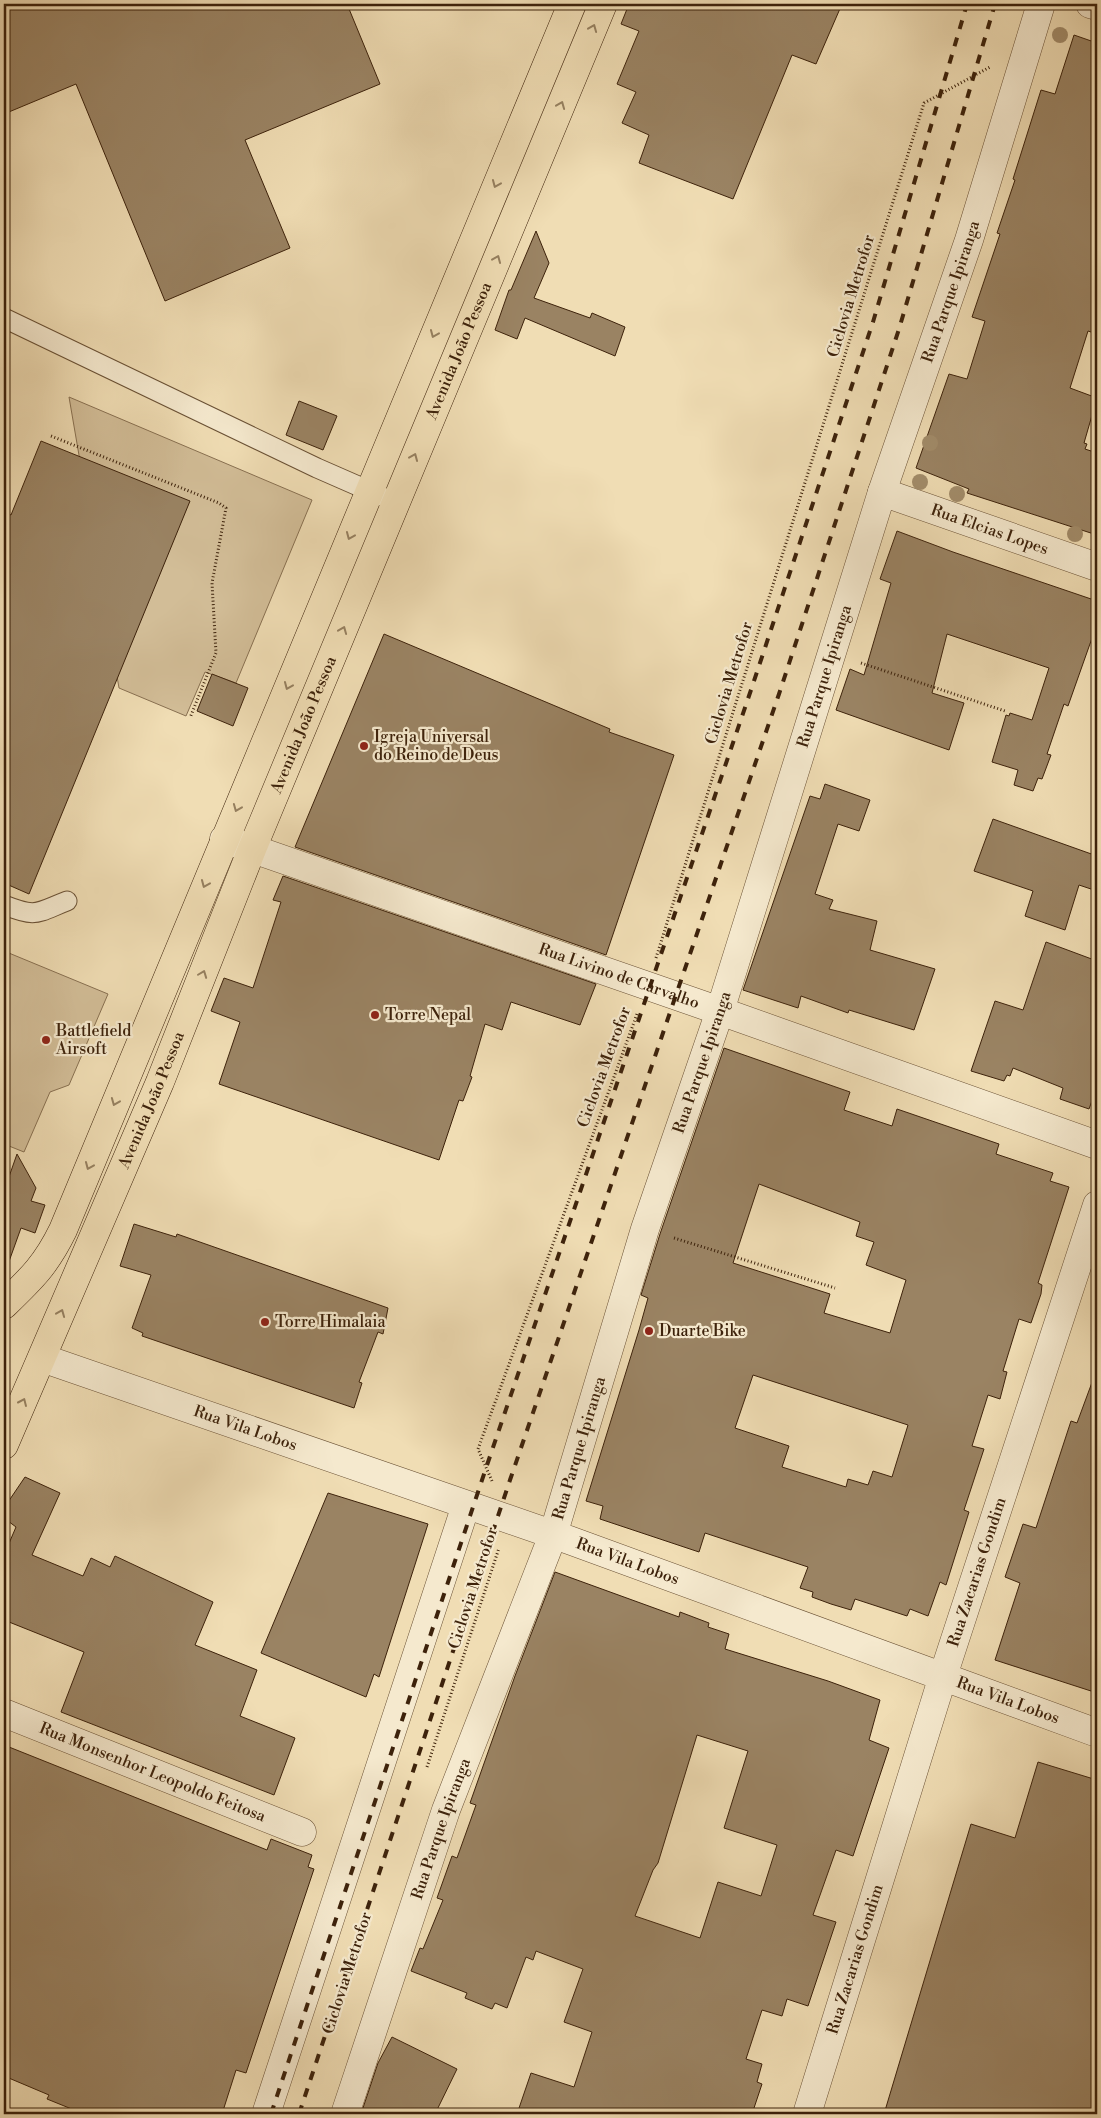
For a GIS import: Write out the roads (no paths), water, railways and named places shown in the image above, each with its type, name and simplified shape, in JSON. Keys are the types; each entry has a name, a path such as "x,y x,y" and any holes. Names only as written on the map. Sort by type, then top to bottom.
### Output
{"main road":[{"name":"Avenida João Pessoa","path":"4,1305 34,1276 50,1256 63,1230 572,4"},
{"name":"Avenida João Pessoa","path":"4,1446 167,1064 252,849 603,4"}],"street":[{"name":"Rua Parque Ipiranga","path":"345,2114 446,1810 553,1535 645,1229 720,1011 882,492 969,240 1041,4"},
{"path":"1090,4 1097,6"},
{"name":"Rua Elcias Lopes","path":"882,492 1097,567"},
{"name":"Rua Livino de Carvalho","path":"224,839 720,1011 1097,1145"},
{"name":"Rua Zacarias Gondim","path":"807,2114 943,1676 1097,1205"},
{"name":"Rua Vila Lobos","path":"42,1358 553,1535 1097,1733"},
{"path":"266,2114 466,1505"},
{"name":"Rua Monsenhor Leopoldo Feitosa","path":"4,1713 302,1832"}],"lane":[{"path":"4,318 317,468 396,502"},
{"path":"4,905 21,912 39,914 67,900"}],"railway":[{"path":"271,2114 485,1471 752,687 873,322 967,4"},
{"path":"299,2114 510,1480 779,694 899,329 995,4"}],"place":[{"name":"Igreja Universal do Reino de Deus","path":"364,746"},
{"name":"Torre Nepal","path":"375,1015"},
{"name":"Battlefield Airsoft","path":"46,1040"},
{"name":"Torre Himalaia","path":"265,1322"},
{"name":"Duarte Bike","path":"649,1331"}]}
